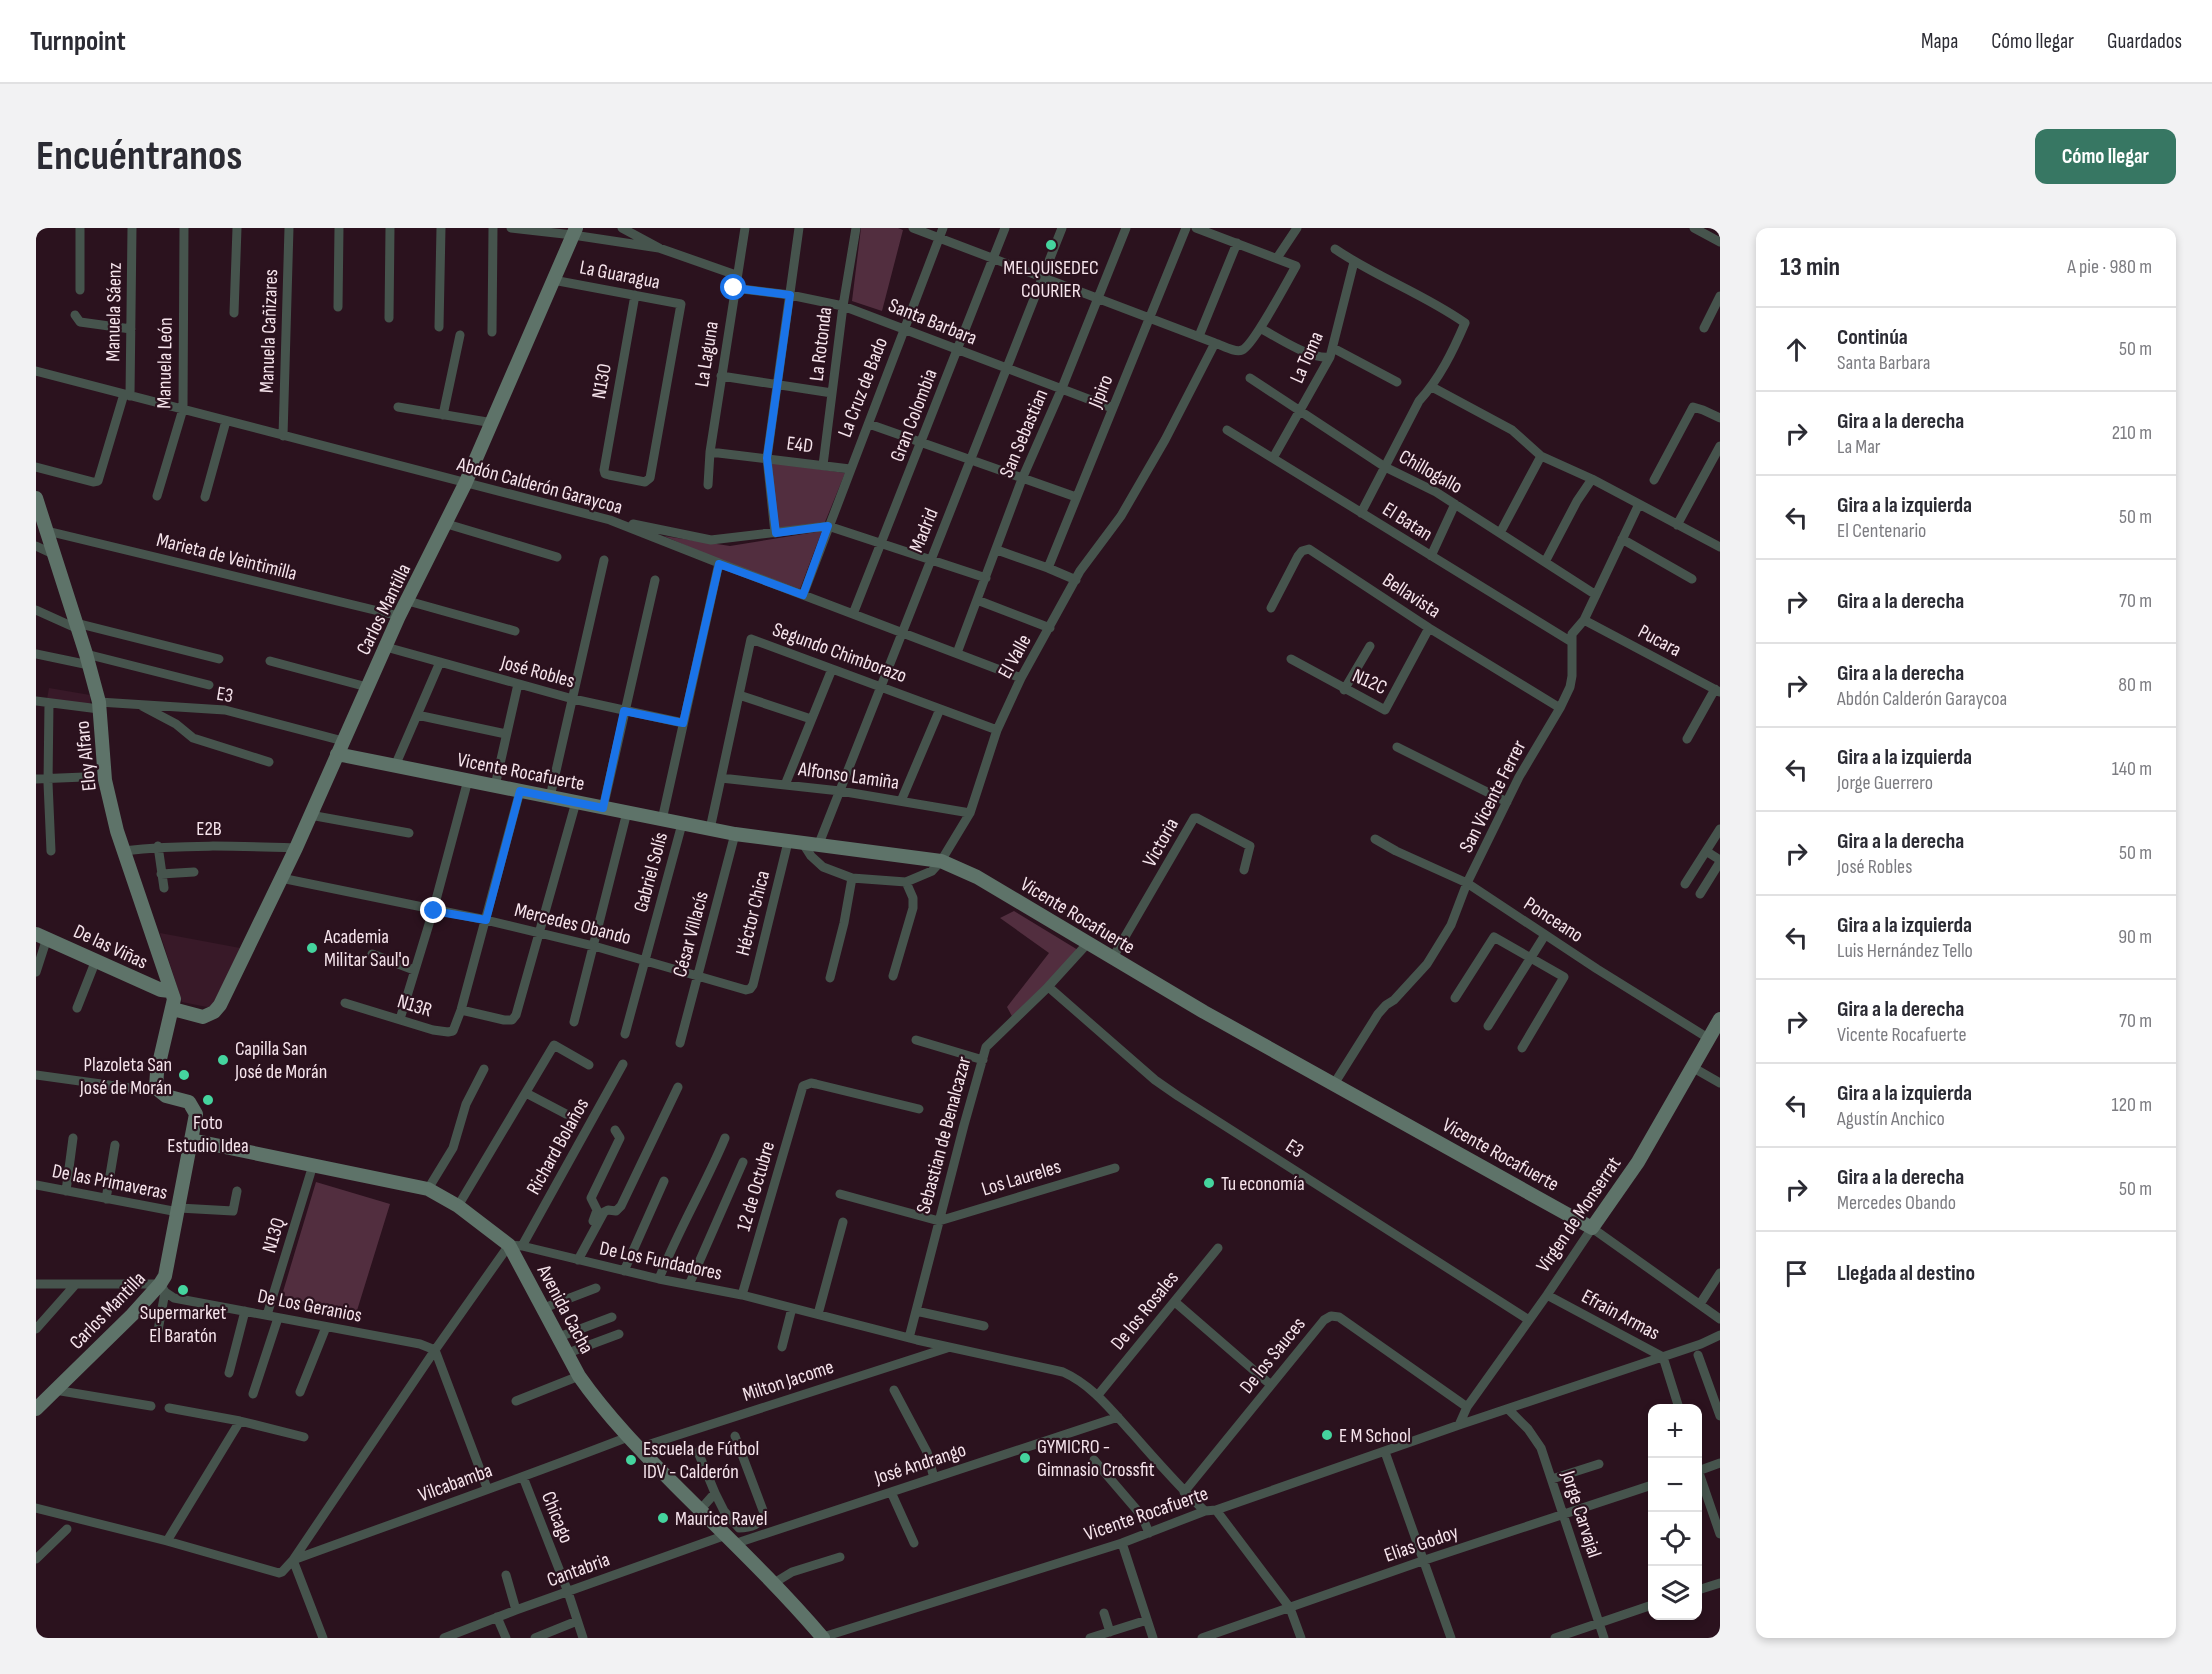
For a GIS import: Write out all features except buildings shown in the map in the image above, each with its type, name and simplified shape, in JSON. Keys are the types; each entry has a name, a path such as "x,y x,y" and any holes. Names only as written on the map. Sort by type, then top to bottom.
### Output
{"street":[{"path":"80,228 80,290"},
{"name":"Manuela Sáenz","path":"36,466 93,482 99,481 127,395 131,329 132,228"},
{"name":"Manuela León","path":"157,496 183,409 184,228"},
{"path":"234,313 237,228"},
{"name":"Manuela Cañizares","path":"283,436 289,228"},
{"path":"338,307 339,228"},
{"path":"389,318 390,228"},
{"path":"439,327 441,228"},
{"path":"492,332 493,228"},
{"path":"511,228 574,231 659,248 736,275"},
{"path":"622,228 659,248"},
{"name":"La Laguna","path":"708,485 710,452 745,228"},
{"path":"776,533 767,458 799,228"},
{"name":"La Rotonda","path":"823,465 843,306 856,228"},
{"path":"913,228 1238,351 1247,347 1260,328 1296,266 1196,228"},
{"name":"La Cruz de Bado","path":"803,595 943,228"},
{"name":"Gran Colombia","path":"853,614 1005,228"},
{"name":"Madrid","path":"811,845 840,791 1062,228"},
{"name":"San Sebastian","path":"957,653 1022,479 1062,388 1126,228"},
{"name":"Jipiro","path":"1048,568 1186,228"},
{"path":"1277,258 1297,228"},
{"path":"1694,228 1720,242"},
{"name":"Carlos Mantilla","path":"173,1009 203,1017 214,1012 220,1005 296,848 399,616 447,524 493,423 574,231"},
{"path":"1199,336 1237,243"},
{"path":"1335,249 1354,262 1448,311 1465,323 1452,354 1432,387 1419,401 1361,513"},
{"name":"La Toma","path":"1273,458 1331,353 1354,262"},
{"name":"La Guaragua","path":"553,280 681,304 648,481"},
{"name":"Santa Barbara","path":"734,288 790,295 843,306 1112,408"},
{"name":"N13O","path":"635,295 605,474 648,481"},
{"path":"1704,328 1720,296"},
{"path":"75,315 80,322 131,329"},
{"path":"1260,328 1313,355 1323,358 1331,353 1397,382"},
{"path":"444,415 460,335"},
{"name":"El Valle","path":"811,845 811,856 824,867 852,878 906,882 932,871 941,861 970,813 997,730 1021,678 1080,571 1121,516 1165,440 1215,343"},
{"name":"Abdón Calderón Garaycoa","path":"36,371 610,520 719,564 1021,678"},
{"path":"721,376 832,393"},
{"name":"Chillogallo","path":"1250,378 1385,467 1436,492 1596,595"},
{"path":"1432,387 1512,430 1540,456 1592,479 1720,547"},
{"path":"398,407 493,423"},
{"path":"1654,480 1693,407 1720,418"},
{"path":"205,497 226,421"},
{"path":"869,424 1076,497"},
{"name":"El Batan","path":"1227,430 1570,641"},
{"path":"1677,525 1720,446"},
{"name":"E4D","path":"710,452 850,469"},
{"path":"1500,533 1540,456"},
{"path":"1545,562 1576,501 1592,479"},
{"name":"Eloy Alfaro","path":"36,498 87,659 99,706 105,780 112,815 174,1001 173,1009"},
{"path":"1431,556 1455,504"},
{"path":"1570,641 1572,634 1584,620 1639,504"},
{"path":"610,520 711,540 828,526 986,578"},
{"path":"447,524 557,557"},
{"name":"Marieta de Veintimilla","path":"47,531 399,616"},
{"path":"1622,539 1692,579"},
{"path":"36,546 53,554"},
{"name":"Bellavista","path":"1271,608 1298,556 1307,549 1429,628 1560,708"},
{"path":"997,550 1076,580"},
{"path":"550,797 604,560"},
{"path":"662,820 719,564"},
{"path":"603,808 655,580"},
{"path":"408,600 515,632"},
{"path":"977,600 1050,628"},
{"path":"36,610 77,626 219,659"},
{"name":"Pucara","path":"1584,620 1718,690"},
{"name":"N12C","path":"1291,659 1383,710 1387,709 1429,628"},
{"name":"Segundo Chimborazo","path":"710,829 751,639 997,730"},
{"name":"San Vicente Ferrer","path":"1334,1084 1378,1014 1394,1000 1427,963 1451,925 1467,883 1519,777 1570,687 1572,676 1570,641"},
{"path":"1344,690 1370,646"},
{"name":"José Robles","path":"386,647 573,699 683,723"},
{"path":"36,654 87,659 209,685"},
{"path":"270,661 368,687"},
{"path":"395,766 440,662"},
{"path":"785,784 832,669"},
{"path":"495,786 518,684"},
{"path":"1687,738 1718,690"},
{"path":"739,695 812,719"},
{"name":"E3","path":"36,701 99,706 140,705 225,710 340,747"},
{"path":"49,703 48,779 51,851"},
{"path":"140,705 176,724 193,738 269,762"},
{"path":"901,801 939,709"},
{"path":"417,715 506,734"},
{"name":"Vicente Rocafuerte","path":"340,747 395,766 682,824 788,842 941,861 977,877 1112,959 1592,1228 1720,1319"},
{"path":"1397,747 1507,802"},
{"path":"36,779 84,777"},
{"name":"Alfonso Lamiña","path":"722,778 840,791 970,813"},
{"path":"400,1019 434,911 468,780"},
{"path":"520,791 462,1010 504,1020 514,1018 519,1007 576,802"},
{"path":"574,1022 627,813"},
{"path":"310,815 409,833"},
{"name":"Victoria","path":"1112,959 1194,818 1250,846 1244,870"},
{"name":"Gabriel Solís","path":"626,1034 682,824"},
{"path":"1685,884 1720,829"},
{"name":"César Villacís","path":"680,1042 735,834"},
{"name":"Ponceano","path":"1375,839 1467,883 1708,1038"},
{"name":"Héctor Chica","path":"748,989 754,982 788,842"},
{"path":"158,846 164,888"},
{"name":"E2B","path":"123,850 158,846 296,848"},
{"path":"1700,894 1720,861 1706,851"},
{"path":"161,874 194,872"},
{"name":"Mercedes Obando","path":"280,878 486,920 594,946 748,989"},
{"path":"830,978 844,923 852,878"},
{"path":"893,976 913,908 913,898 906,882"},
{"path":"1488,1026 1545,935"},
{"path":"36,972 41,936"},
{"name":"De las Viñas","path":"41,936 161,990 170,991"},
{"path":"1455,998 1494,937 1564,977 1522,1048"},
{"name":"Sebastian de Benalcazar","path":"915,1358 913,1339 916,1311 986,1047 1046,989 1087,944"},
{"path":"372,954 414,970"},
{"path":"77,1008 96,960"},
{"name":"E3","path":"1052,990 1155,1080 1178,1096 1529,1320"},
{"name":"N13R","path":"345,1003 450,1032 455,1028 462,1010"},
{"path":"159,1092 156,1088 157,1072 173,1009"},
{"name":"Virgen de Monserrat","path":"1459,1425 1467,1407 1638,1162 1720,1019"},
{"path":"916,1040 983,1060"},
{"path":"458,1206 554,1046 589,1065"},
{"name":"Richard Bolaños","path":"516,1245 623,1064"},
{"path":"1692,1067 1720,1083"},
{"path":"428,1189 453,1148 466,1104 484,1069"},
{"path":"36,1075 159,1092"},
{"name":"12 de Octubre","path":"742,1295 803,1086 811,1083 919,1109"},
{"path":"576,1260 604,1212 606,1210 616,1211 621,1206 678,1087"},
{"name":"Carlos Mantilla","path":"36,1409 163,1288 196,1114 189,1102 159,1092"},
{"path":"526,1093 566,1114"},
{"path":"576,1260 597,1212 591,1200 593,1193 620,1138 615,1130"},
{"path":"66,1191 73,1138"},
{"path":"659,1279 689,1209 706,1184 725,1138"},
{"name":"Avenida Cacha","path":"190,1140 428,1189 516,1245 544,1308 579,1376 592,1394 638,1448 774,1583 821,1638"},
{"path":"106,1198 115,1144"},
{"path":"689,1285 743,1162"},
{"name":"N13Q","path":"267,1315 313,1165"},
{"name":"Los Laureles","path":"939,1221 1114,1168"},
{"path":"624,1270 664,1181"},
{"name":"De las Primaveras","path":"36,1185 179,1210 233,1211 237,1191"},
{"path":"840,1194 939,1221"},
{"path":"818,1314 843,1222"},
{"path":"322,1638 293,1560 435,1350 516,1245"},
{"name":"De Los Fundadores","path":"516,1245 659,1279 742,1295 913,1339 1063,1372 1077,1379 1098,1395 1184,1492 1205,1511"},
{"name":"De los Rosales","path":"1098,1395 1218,1248"},
{"path":"1700,1304 1720,1273"},
{"name":"De Los Geranios","path":"36,1284 163,1288 174,1298 420,1344 435,1350"},
{"path":"36,1329 75,1285"},
{"path":"157,1336 163,1288"},
{"path":"544,1308 596,1288"},
{"name":"Efrain Armas","path":"1547,1295 1663,1357 1678,1404"},
{"path":"1174,1302 1271,1385"},
{"path":"782,1347 792,1308"},
{"path":"229,1373 245,1311"},
{"path":"916,1311 984,1326"},
{"name":"De los Sauces","path":"1184,1492 1324,1320 1335,1316 1467,1407"},
{"path":"559,1337 612,1317"},
{"path":"254,1394 278,1318"},
{"path":"300,1392 326,1327"},
{"path":"568,1353 619,1334"},
{"name":"Vicente Rocafuerte","path":"821,1638 1122,1543 1205,1511 1216,1510 1459,1425 1509,1410 1701,1344 1720,1335"},
{"name":"Milton Jacome","path":"638,1448 950,1347"},
{"path":"435,1350 487,1488"},
{"path":"1698,1355 1720,1416"},
{"path":"516,1401 579,1376"},
{"path":"56,1390 151,1406"},
{"path":"894,1390 927,1452 934,1478"},
{"path":"169,1408 240,1421 304,1437"},
{"name":"Jorge Carvajal","path":"1509,1410 1536,1439 1541,1448 1604,1638"},
{"name":"José Andrango","path":"730,1539 891,1492 1118,1417"},
{"path":"36,1508 167,1541 240,1421"},
{"path":"698,1452 724,1511 740,1528 746,1528 764,1518 764,1513 735,1436"},
{"name":"Vilcabamba","path":"167,1541 279,1573 293,1560 628,1437"},
{"path":"1385,1452 1452,1638"},
{"path":"1094,1460 1142,1516 1149,1533"},
{"path":"1702,1469 1720,1463"},
{"path":"1552,1479 1599,1464"},
{"name":"Chicago","path":"523,1477 568,1592 583,1638"},
{"path":"1702,1482 1720,1534"},
{"name":"Elias Godoy","path":"1202,1638 1425,1560 1648,1487"},
{"path":"891,1492 914,1543"},
{"path":"700,1510 715,1493"},
{"path":"1216,1510 1290,1608 1301,1638"},
{"path":"36,1559 67,1529"},
{"name":"Cantabria","path":"444,1638 568,1592 730,1539"},
{"path":"1122,1543 1153,1638"},
{"path":"774,1583 792,1572 840,1557"},
{"path":"506,1575 516,1610"},
{"path":"1702,1589 1720,1583"},
{"path":"1555,1638 1648,1607"},
{"path":"1104,1613 1110,1632"},
{"path":"497,1617 506,1638"},
{"path":"1090,1638 1147,1620"},
{"path":"536,1638 577,1621"}],"shaded area":[{"path":"861,228 903,230 882,311 852,301"},
{"path":"770,462 845,473 825,522 778,529"},
{"path":"822,531 800,589 719,560 664,536 730,546"},
{"path":"49,688 90,695 90,706 47,699"},
{"path":"1014,911 1078,950 1014,1020 1007,1007 1049,953 1000,918"},
{"path":"160,933 240,948 212,1008 182,1002"},
{"path":"316,1182 390,1204 355,1317 282,1295"}],"place":[{"name":"MELQUISEDEC COURIER","path":"1051,245"},
{"name":"Academia Militar Saul'o","path":"312,948"},
{"name":"Capilla San José de Morán","path":"223,1060"},
{"name":"Plazoleta San José de Morán","path":"184,1075"},
{"name":"Foto Estudio Idea","path":"208,1100"},
{"name":"Tu economía","path":"1209,1183"},
{"name":"Supermarket El Baratón","path":"183,1290"},
{"name":"E M School","path":"1327,1435"},
{"name":"GYMICRO - Gimnasio Crossfit","path":"1025,1458"},
{"name":"Escuela de Fútbol IDV - Calderón","path":"631,1460"},
{"name":"Maurice Ravel","path":"663,1518"}],"route":[{"path":"434,911 486,920 520,791 603,808 624,711 683,723 719,564 803,595 828,526 776,533 767,458 790,295 734,288"}]}
